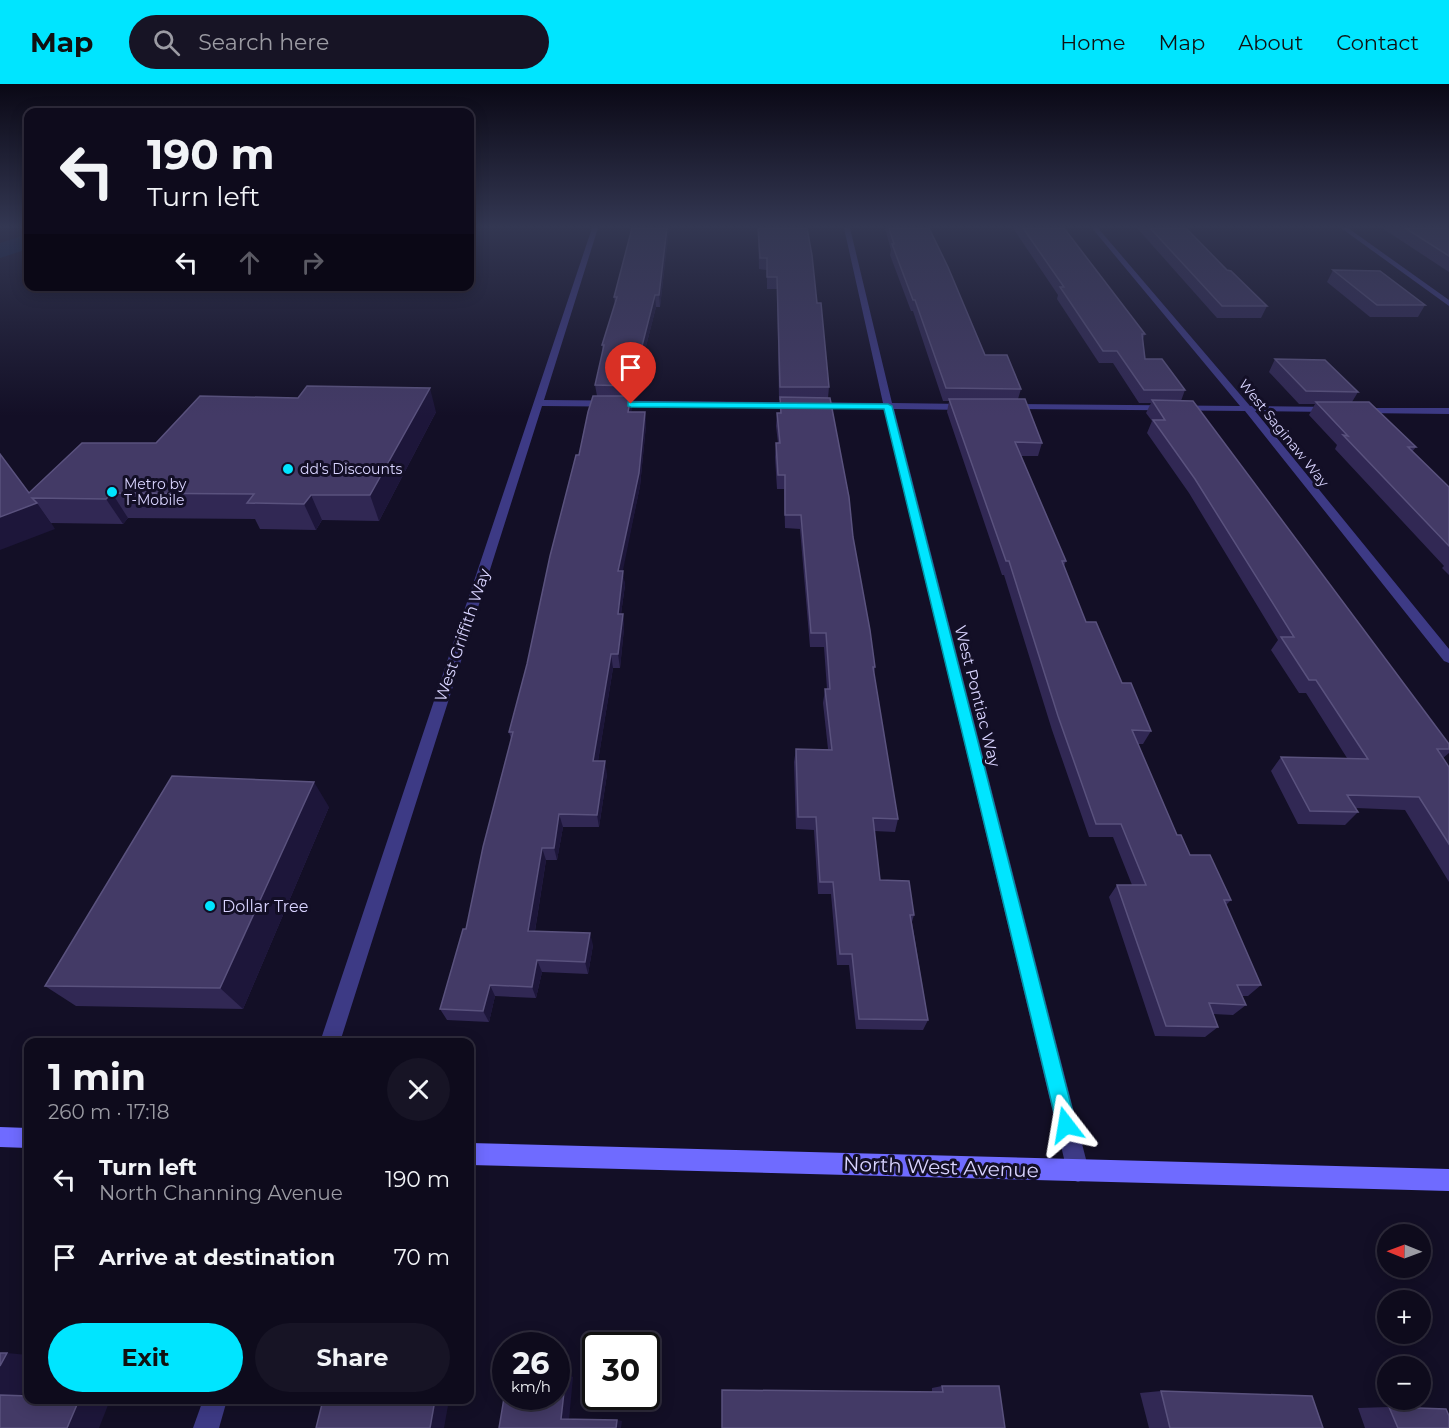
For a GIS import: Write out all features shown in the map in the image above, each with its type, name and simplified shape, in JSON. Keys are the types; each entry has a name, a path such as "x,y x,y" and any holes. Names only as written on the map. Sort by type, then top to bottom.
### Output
{"main road":[{"path":"0,1137 24,1138"},
{"name":"North West Avenue","path":"474,1154 1449,1180"}],"street":[{"name":"West Griffith Way","path":"331,1038 575,291"},
{"name":"West Pontiac Way","path":"861,291 1078,1171"},
{"name":"West Saginaw Way","path":"1148,291 1247,408 1449,657"},
{"path":"1431,291 1449,304"},
{"path":"538,403 972,407"},
{"path":"996,407 1342,410"},
{"path":"1354,410 1449,411"},
{"path":"206,1428 214,1404"}],"building":[{"path":"616,291 660,291 659,295 655,295 642,346 638,346 632,386 595,385 604,345 602,345 617,297 614,297"},
{"path":"777,291 816,291 817,303 821,303 829,387 780,387"},
{"path":"910,291 958,291 985,355 1007,355 1021,389 946,388 915,300"},
{"path":"1062,291 1112,291 1145,334 1142,334 1145,359 1162,359 1185,390 1144,390 1117,351 1103,351"},
{"path":"1208,291 1251,291 1267,306 1222,306"},
{"path":"1359,291 1406,291 1425,305 1377,305"},
{"path":"1275,359 1325,360 1358,392 1306,391"},
{"path":"307,386 430,388 370,495 311,495 304,504 247,503 254,494 112,493 106,499 32,498 37,503 0,517 0,454 29,493 82,443 156,443 200,396 298,398"},
{"path":"593,396 631,396 628,412 645,412 639,473 618,571 623,571 618,614 623,614 618,654 611,654 593,761 605,761 597,815 559,814 554,848 542,848 528,931 590,933 585,962 537,960 532,987 490,985 483,1011 440,1009 463,929 466,929 483,847 513,732 509,732 527,664 550,556"},
{"path":"780,397 830,398 849,497 853,537 870,630 875,667 873,667 898,819 873,818 880,880 909,881 914,915 910,915 928,1020 859,1019 852,954 840,954 833,882 820,882 816,817 798,817 796,749 832,750 825,689 830,689 826,633 811,633 801,515 785,515 785,475 778,475 776,443 780,443 777,413 781,413"},
{"path":"949,399 1025,399 1042,443 1015,442 1066,561 1062,561 1086,622 1096,622 1122,683 1131,683 1151,731 1132,730 1177,835 1181,835 1190,855 1210,855 1231,900 1224,900 1261,985 1237,985 1246,1005 1209,1003 1218,1027 1166,1026 1117,885 1146,885 1121,824 1096,824 1058,716 1009,561 1006,561"},
{"path":"1152,400 1193,401 1449,744 1449,749 1437,749 1449,767 1449,844 1419,797 1347,795 1358,812 1310,811 1281,757 1368,759 1316,680 1309,680 1281,637 1294,637 1195,479 1153,420 1165,420"},
{"path":"1316,402 1369,402 1416,447 1408,447 1449,487 1449,546 1343,435 1348,436"},
{"name":"Dollar Tree","path":"172,776 314,782 220,988 45,986"},
{"path":"0,1353 7,1353 0,1366"},
{"path":"942,1386 999,1386 1005,1428 722,1428 722,1390 943,1392"},
{"path":"1161,1391 1312,1396 1323,1428 1170,1428"},
{"path":"0,1395 24,1396 24,1404 77,1404 67,1428 0,1428"},
{"path":"322,1404 434,1404 430,1428 316,1428"},
{"path":"1446,1409 1449,1416 1449,1428 1398,1428 1390,1410"},
{"path":"502,1410 562,1410 561,1419 617,1420 616,1428 499,1428"}],"place":[{"name":"dd's Discounts","path":"288,469"},
{"name":"Metro by T-Mobile","path":"112,492"},
{"name":"Dollar Tree","path":"210,906"}],"route":[{"path":"631,404 888,406 1066,1125"}]}
